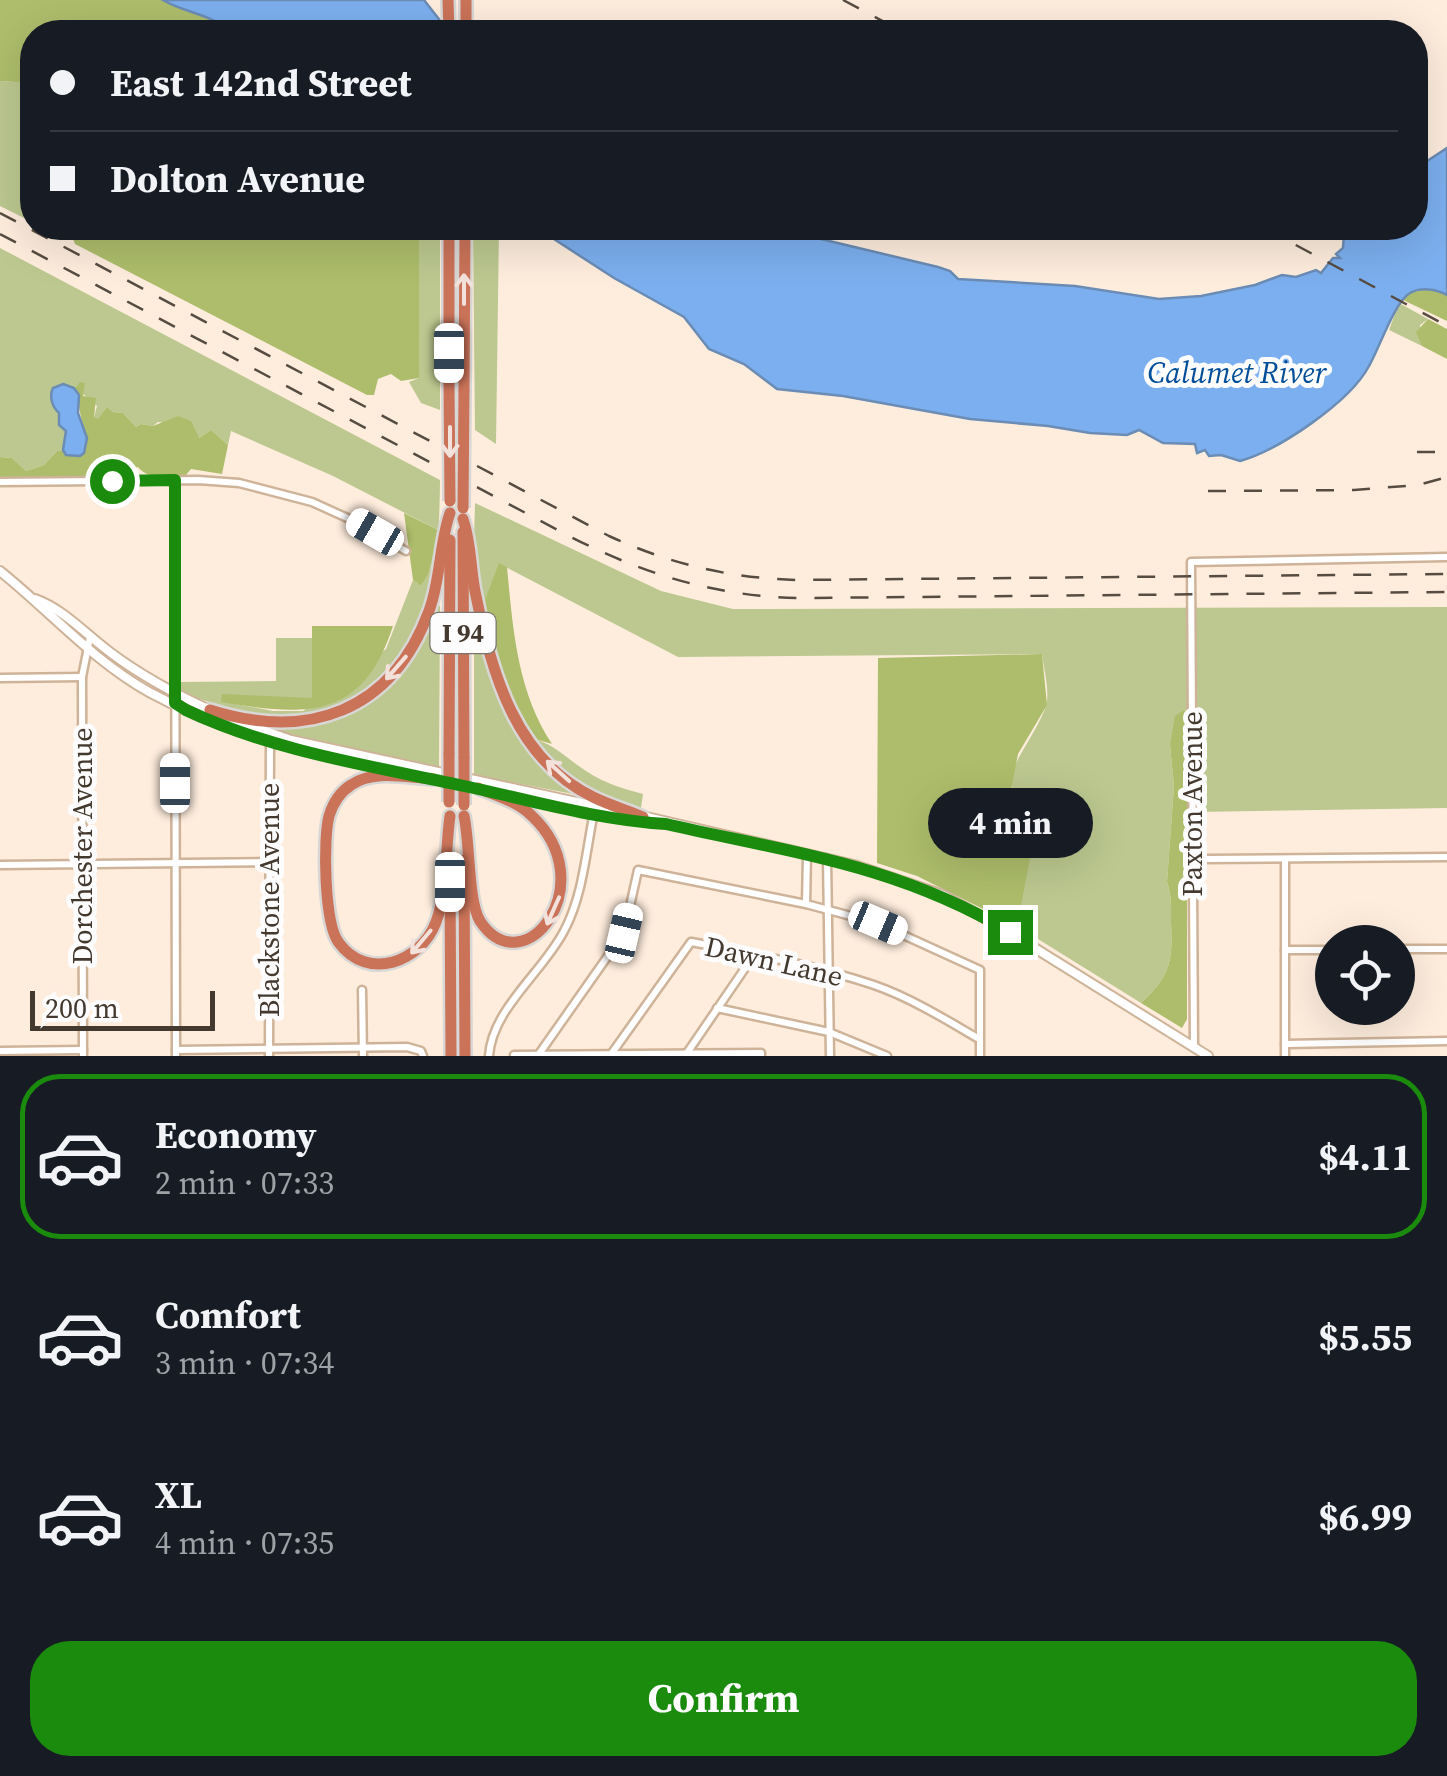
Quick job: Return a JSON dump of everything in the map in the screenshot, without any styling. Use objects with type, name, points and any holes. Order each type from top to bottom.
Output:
[{"type":"highway","name":"I 94","points":[[449,240],[451,1056]]},
{"type":"highway","name":"I 94","points":[[465,240],[465,1056]]},
{"type":"highway","points":[[210,710],[261,722],[298,723],[342,710],[380,687],[406,657],[429,612],[450,507]]},
{"type":"highway","points":[[463,513],[471,541],[474,590],[508,711],[526,738],[572,784],[644,817]]},
{"type":"highway","points":[[434,779],[371,777],[350,785],[334,804],[327,831],[329,924],[340,946],[354,958],[392,964],[417,950],[428,938],[441,904],[450,809]]},
{"type":"highway","points":[[464,810],[474,910],[481,923],[506,940],[536,935],[554,917],[560,895],[558,854],[547,832],[530,814],[478,788]]},
{"type":"street","points":[[175,480],[176,1053],[363,1052],[407,1047],[422,1054]]},
{"type":"street","points":[[0,482],[240,483],[289,494],[354,520],[406,551]]},
{"type":"street","name":"Paxton Avenue","points":[[1194,1046],[1191,562],[1446,557]]},
{"type":"street","points":[[0,571],[87,648],[150,692],[290,740],[639,822],[666,824]]},
{"type":"street","points":[[35,599],[56,607],[90,638],[175,699],[222,726],[270,744],[478,788],[644,817],[828,858],[903,880],[962,904],[1208,1056]]},
{"type":"street","name":"Dorchester Avenue","points":[[83,1053],[82,677],[90,638]]},
{"type":"street","points":[[0,678],[82,677]]},
{"type":"street","name":"Blackstone Avenue","points":[[269,1052],[270,744]]},
{"type":"street","points":[[490,1056],[491,1040],[562,936],[574,911],[594,809]]},
{"type":"street","points":[[806,904],[807,854]]},
{"type":"street","points":[[1207,859],[1447,857]]},
{"type":"street","points":[[828,858],[830,1056]]},
{"type":"street","points":[[1285,858],[1285,1056]]},
{"type":"street","points":[[0,865],[269,862]]},
{"type":"street","points":[[538,1054],[624,933],[638,870],[806,904],[878,923],[980,970],[980,1056]]},
{"type":"street","name":"Dawn Lane","points":[[612,1053],[690,942],[828,972],[894,994],[980,1040]]},
{"type":"street","points":[[1415,949],[1447,949]]},
{"type":"street","points":[[1285,950],[1315,950]]},
{"type":"street","points":[[686,1054],[754,955]]},
{"type":"street","points":[[362,990],[363,1052]]},
{"type":"street","points":[[718,1008],[829,1032],[887,1056]]},
{"type":"street","points":[[1285,1044],[1447,1041]]},
{"type":"street","points":[[0,1051],[83,1053]]},
{"type":"street","points":[[514,1055],[760,1056]]},
{"type":"green space","points":[[0,0],[163,0],[211,20],[20,20],[20,82],[0,81]]},
{"type":"green space","points":[[0,81],[20,82],[20,216],[0,206]]},
{"type":"green space","points":[[73,240],[419,240],[419,378],[401,381],[391,374],[378,379],[374,395],[367,395]]},
{"type":"green space","points":[[419,240],[440,240],[440,410],[421,403],[409,382],[419,378]]},
{"type":"green space","points":[[473,240],[499,240],[496,444],[475,430]]},
{"type":"green space","points":[[0,248],[440,480],[438,530],[333,476],[231,431],[228,445],[211,430],[199,438],[194,427],[158,422],[136,427],[123,413],[107,407],[98,420],[94,417],[97,406],[76,388],[50,394],[67,436],[63,450],[44,465],[26,471],[12,458],[0,457]]},
{"type":"green space","points":[[1428,289],[1447,295],[1447,321],[1403,300],[1409,293]]},
{"type":"green space","points":[[1399,303],[1428,319],[1420,325],[1422,346],[1389,330]]},
{"type":"green space","points":[[1428,319],[1447,329],[1447,359],[1422,346],[1416,332]]},
{"type":"green space","points":[[80,382],[85,383],[83,396],[96,398],[94,417],[98,419],[107,407],[123,413],[136,427],[153,426],[178,416],[191,421],[199,438],[211,430],[228,445],[222,474],[191,469],[186,475],[160,477],[138,467],[88,471],[86,477],[0,480],[0,457],[12,458],[26,471],[44,465],[57,451],[63,450],[66,455],[84,453],[85,431],[75,389]]},
{"type":"green space","points":[[475,503],[661,591],[733,609],[1447,607],[1447,808],[1195,812],[1193,651],[1187,651],[1187,712],[1184,710],[1170,745],[1174,786],[1167,882],[1171,902],[1170,958],[1164,976],[1141,1003],[1017,926],[1030,832],[1013,794],[1012,780],[1020,755],[1047,703],[1042,654],[678,657],[500,564],[482,608],[474,540]]},
{"type":"green space","points":[[404,513],[440,531],[428,575],[421,586],[413,580]]},
{"type":"green space","points":[[438,540],[426,606],[415,633],[399,659],[348,701],[316,714],[282,718],[185,696],[180,690],[180,682],[276,681],[276,638],[312,638],[313,699],[221,701],[273,711],[303,711],[386,649],[413,580],[421,586],[428,575]]},
{"type":"green space","points":[[499,563],[507,567],[524,681],[552,744],[532,738],[511,705],[494,657],[482,608]]},
{"type":"green space","points":[[436,604],[440,606],[439,768],[262,728],[302,726],[334,718],[373,696],[400,665]]},
{"type":"green space","points":[[474,623],[498,697],[511,723],[529,750],[578,795],[474,775]]},
{"type":"green space","points":[[312,626],[393,626],[365,680],[327,705],[279,709],[221,702],[222,694],[312,698]]},
{"type":"green space","points":[[1042,654],[1047,705],[1018,754],[1011,790],[1018,813],[1030,832],[1031,853],[1017,926],[917,876],[877,863],[878,658]]},
{"type":"green space","points":[[1184,710],[1187,1019],[1182,1028],[1141,1003],[1164,976],[1170,958],[1171,902],[1167,882],[1174,786],[1170,745],[1175,716]]},
{"type":"green space","points":[[532,738],[600,779],[643,794],[641,808],[623,804],[581,781]]},
{"type":"water","points":[[163,0],[424,0],[440,20],[212,20]]},
{"type":"water","name":"Calumet River","points":[[1447,148],[1447,295],[1428,290],[1410,293],[1393,315],[1369,366],[1346,394],[1293,436],[1240,461],[1209,456],[1205,450],[1197,453],[1195,444],[1163,443],[1139,430],[1127,435],[1090,433],[777,389],[744,364],[709,349],[684,317],[555,240],[825,240],[938,267],[958,279],[1075,286],[1159,299],[1201,296],[1282,275],[1296,277],[1316,270],[1321,273],[1333,258],[1340,258],[1336,254],[1343,248],[1344,240],[1428,240],[1428,160]]},
{"type":"water","points":[[63,384],[79,395],[78,413],[87,438],[80,456],[66,455],[63,450],[66,431],[59,425],[51,394],[53,388]]},
{"type":"railway","points":[[843,0],[880,20]]},
{"type":"railway","points":[[0,213],[20,224]]},
{"type":"railway","points":[[0,234],[567,535],[681,581],[740,593],[802,598],[1447,592]]},
{"type":"railway","points":[[51,240],[609,536],[700,568],[796,580],[1447,574]]},
{"type":"railway","points":[[1286,240],[1447,326]]},
{"type":"railway","points":[[1417,452],[1447,452]]},
{"type":"railway","points":[[1208,491],[1354,490],[1418,485],[1447,477]]},
{"type":"route","points":[[112,481],[175,480],[175,703],[186,710],[270,744],[854,864],[943,895],[1010,932]]}]
